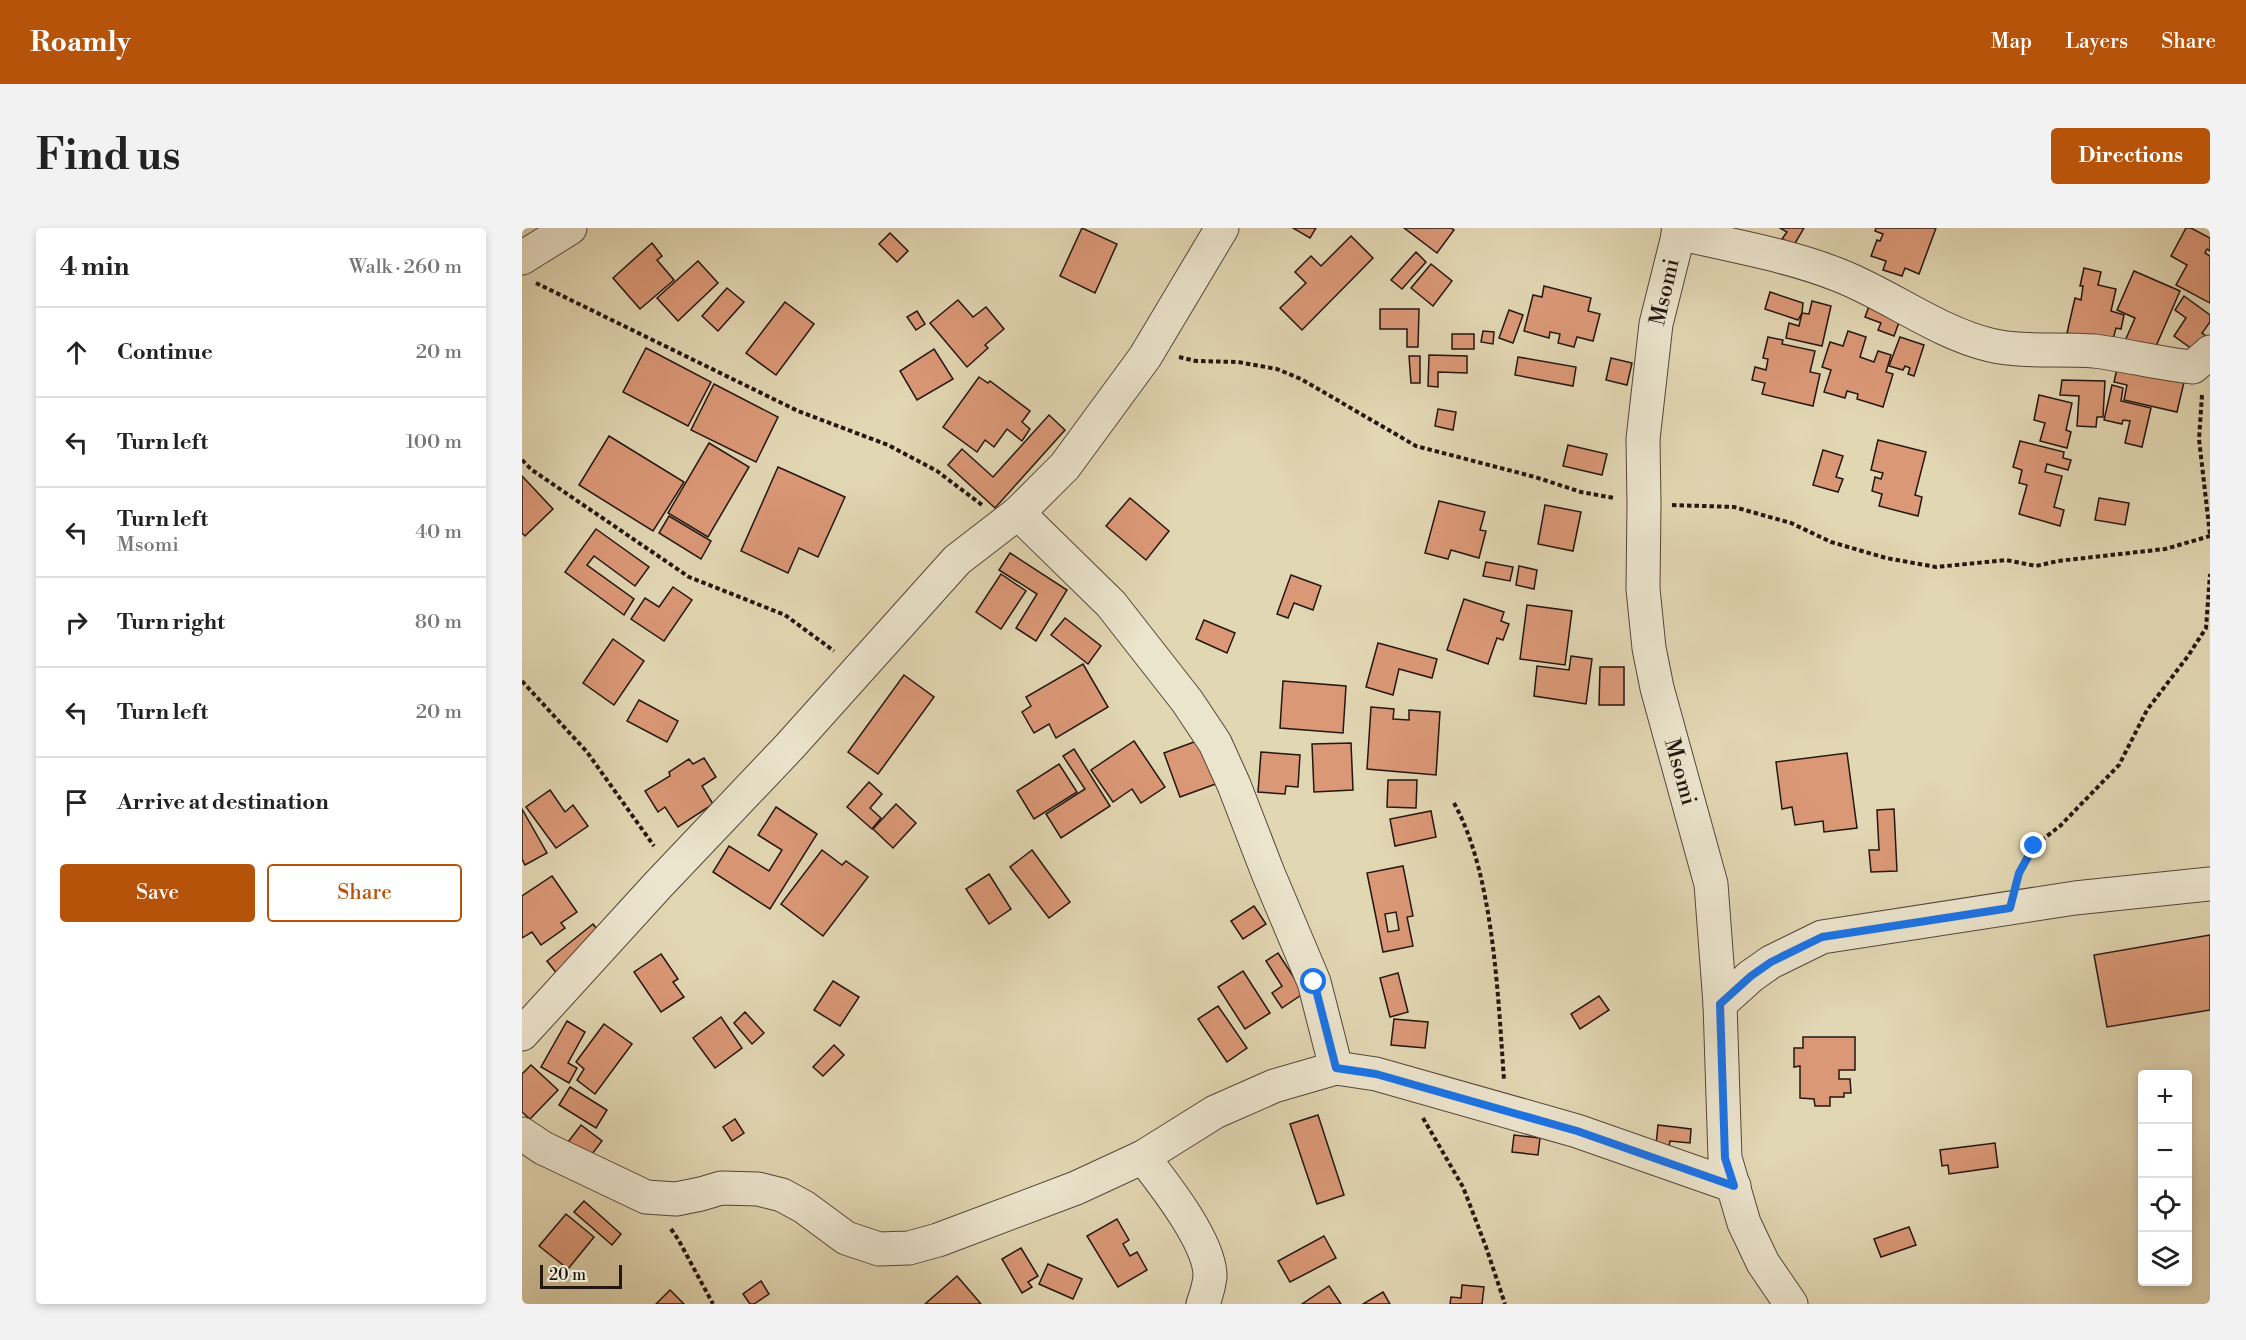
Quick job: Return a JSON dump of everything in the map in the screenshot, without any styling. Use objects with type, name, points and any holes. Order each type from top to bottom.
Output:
[{"type":"street","points":[[527,269],[570,228]]},
{"type":"street","points":[[522,1034],[790,746],[957,560],[1011,518],[1065,466],[1149,351],[1222,228]]},
{"type":"street","points":[[1679,231],[1791,259],[1841,276],[1886,296],[1935,324],[1988,344],[2020,350],[2075,350],[2119,354],[2168,365],[2193,367],[2206,357]]},
{"type":"street","name":"Msomi","points":[[1679,231],[1656,324],[1643,439],[1643,589],[1649,648],[1660,699],[1711,884],[1720,1004],[1725,1158],[1744,1223],[1763,1263],[1791,1304]]},
{"type":"street","points":[[1011,518],[1112,604],[1188,701],[1215,743],[1314,982],[1336,1068]]},
{"type":"street","points":[[1720,1004],[1751,976],[1771,962],[1822,937],[2075,898],[2210,884]]},
{"type":"street","points":[[522,1134],[543,1148],[646,1197],[676,1198],[721,1188],[758,1189],[790,1199],[846,1238],[879,1249],[909,1248],[938,1240],[1076,1188],[1143,1157],[1215,1112],[1274,1086],[1336,1068],[1376,1074],[1577,1131],[1734,1186]]},
{"type":"street","points":[[1143,1157],[1178,1202],[1204,1251],[1210,1275],[1203,1304]]},
{"type":"path","points":[[527,269],[798,411],[878,441],[938,471],[1011,518]]},
{"type":"path","points":[[1149,351],[1196,361],[1238,362],[1277,369],[1301,379],[1416,446],[1535,477],[1581,492],[1644,504],[1734,507],[1791,523],[1831,542],[1886,558],[1936,567],[2006,560],[2036,566],[2058,561],[2165,549],[2210,535],[2199,439],[2206,357]]},
{"type":"path","points":[[522,460],[532,470],[689,577],[785,615],[858,669]]},
{"type":"path","points":[[2010,908],[2019,873],[2034,846],[2060,826],[2119,765],[2147,710],[2206,628],[2210,574]]},
{"type":"path","points":[[522,681],[587,752],[672,871]]},
{"type":"path","points":[[1454,803],[1464,822],[1485,901],[1497,993],[1506,1111]]},
{"type":"path","points":[[1401,1081],[1463,1186],[1505,1304]]},
{"type":"path","points":[[646,1197],[678,1239],[712,1304]]},
{"type":"building","points":[[1082,228],[1117,244],[1095,293],[1060,276]]},
{"type":"building","points":[[1293,228],[1316,228],[1310,238]]},
{"type":"building","points":[[1404,228],[1451,228],[1454,230],[1437,253]]},
{"type":"building","points":[[1780,228],[1804,228],[1794,245],[1782,239],[1787,232]]},
{"type":"building","points":[[1876,228],[1936,228],[1919,274],[1905,268],[1902,276],[1883,270],[1886,261],[1871,256],[1877,240],[1880,241],[1883,234],[1875,231]]},
{"type":"building","points":[[2186,228],[2191,228],[2210,238],[2210,251],[2207,249],[2205,253],[2210,256],[2210,303],[2176,285],[2187,265],[2171,256]]},
{"type":"building","points":[[890,233],[908,251],[897,262],[879,244]]},
{"type":"building","points":[[1351,236],[1373,258],[1302,330],[1280,308],[1306,283],[1295,272],[1311,256],[1321,266]]},
{"type":"building","points":[[652,243],[662,256],[657,260],[674,280],[640,309],[613,278]]},
{"type":"building","points":[[1416,252],[1426,262],[1402,289],[1391,280]]},
{"type":"building","points":[[698,261],[718,283],[678,321],[657,298]]},
{"type":"building","points":[[1431,264],[1452,281],[1433,306],[1411,288]]},
{"type":"building","points":[[2084,268],[2101,272],[2098,285],[2116,289],[2111,311],[2124,315],[2121,329],[2116,328],[2112,343],[2067,333],[2075,298],[2081,300],[2083,286],[2080,286]]},
{"type":"building","points":[[2134,271],[2180,291],[2153,353],[2125,341],[2135,318],[2117,310]]},
{"type":"building","points":[[1544,286],[1591,298],[1588,311],[1600,314],[1593,341],[1577,337],[1574,347],[1558,343],[1560,334],[1550,332],[1549,338],[1524,331],[1533,295],[1542,297]]},
{"type":"building","points":[[727,288],[744,302],[718,331],[702,316]]},
{"type":"building","points":[[1770,292],[1803,303],[1802,313],[1798,320],[1765,309]]},
{"type":"building","points":[[2184,296],[2210,315],[2210,322],[2202,333],[2210,339],[2199,354],[2174,336],[2186,318],[2175,310]]},
{"type":"building","points":[[1872,298],[1904,309],[1894,336],[1878,330],[1881,323],[1865,317]]},
{"type":"building","points":[[958,300],[973,317],[986,307],[1004,329],[985,345],[988,348],[967,367],[930,323]]},
{"type":"building","points":[[1812,301],[1831,306],[1822,346],[1786,338],[1789,323],[1799,326],[1802,313],[1809,314]]},
{"type":"building","points":[[785,302],[814,324],[776,375],[746,353]]},
{"type":"building","points":[[1380,309],[1419,309],[1418,347],[1407,347],[1407,329],[1380,329]]},
{"type":"building","points":[[1509,310],[1523,315],[1513,343],[1499,338]]},
{"type":"building","points":[[917,311],[925,324],[916,330],[907,317]]},
{"type":"building","points":[[1483,331],[1494,332],[1493,344],[1481,342]]},
{"type":"building","points":[[1848,331],[1866,337],[1860,357],[1874,362],[1878,351],[1891,355],[1886,372],[1893,374],[1883,407],[1857,399],[1858,394],[1847,391],[1845,398],[1824,392],[1831,370],[1822,367],[1830,342],[1843,346]]},
{"type":"building","points":[[1452,334],[1474,334],[1474,349],[1452,349]]},
{"type":"building","points":[[1768,337],[1783,340],[1782,344],[1815,351],[1810,372],[1820,374],[1813,406],[1762,394],[1765,383],[1752,380],[1755,367],[1766,370],[1768,359],[1763,358]]},
{"type":"building","points":[[1900,337],[1924,345],[1914,376],[1908,374],[1910,368],[1905,366],[1903,370],[1889,366]]},
{"type":"building","points":[[646,348],[711,382],[688,426],[623,392]]},
{"type":"building","points":[[934,349],[953,379],[917,400],[900,371]]},
{"type":"building","points":[[1429,355],[1467,356],[1467,373],[1438,372],[1438,387],[1428,386]]},
{"type":"building","points":[[1409,356],[1420,356],[1420,383],[1411,383]]},
{"type":"building","points":[[1518,357],[1576,367],[1573,386],[1515,375]]},
{"type":"building","points":[[1611,358],[1632,363],[1627,385],[1606,380]]},
{"type":"building","points":[[2119,360],[2184,382],[2177,412],[2124,400],[2127,385],[2114,382]]},
{"type":"building","points":[[979,377],[988,383],[990,381],[1030,411],[1022,422],[1030,429],[1022,441],[1007,429],[994,447],[985,440],[977,452],[943,427]]},
{"type":"building","points":[[2062,380],[2105,381],[2103,417],[2097,417],[2096,427],[2077,426],[2079,396],[2060,395]]},
{"type":"building","points":[[714,384],[778,417],[756,462],[691,430]]},
{"type":"building","points":[[2112,385],[2123,388],[2121,401],[2151,408],[2142,447],[2125,443],[2130,421],[2123,420],[2122,424],[2104,420]]},
{"type":"building","points":[[2039,395],[2072,403],[2066,430],[2071,432],[2067,448],[2040,441],[2045,423],[2034,420]]},
{"type":"building","points":[[1438,409],[1456,412],[1453,430],[1435,426]]},
{"type":"building","points":[[1049,415],[1065,430],[995,508],[948,465],[962,449],[993,477]]},
{"type":"building","points":[[609,436],[684,482],[653,531],[579,485]]},
{"type":"building","points":[[1878,440],[1926,452],[1915,495],[1922,497],[1918,516],[1879,506],[1882,494],[1872,491],[1875,477],[1881,479],[1883,473],[1871,470]]},
{"type":"building","points":[[2020,441],[2064,452],[2063,458],[2071,460],[2068,470],[2047,464],[2045,472],[2062,476],[2054,507],[2064,510],[2060,526],[2019,514],[2027,485],[2019,483],[2022,470],[2013,467]]},
{"type":"building","points":[[709,443],[749,467],[708,537],[668,513]]},
{"type":"building","points":[[1568,445],[1607,454],[1602,475],[1563,466]]},
{"type":"building","points":[[1823,450],[1843,456],[1836,477],[1843,479],[1838,492],[1813,485]]},
{"type":"building","points":[[778,467],[845,497],[818,557],[799,548],[788,573],[741,551]]},
{"type":"building","points":[[522,476],[553,509],[525,536],[522,533]]},
{"type":"building","points":[[1130,498],[1169,531],[1146,560],[1106,526]]},
{"type":"building","points":[[2099,498],[2129,503],[2125,525],[2095,520]]},
{"type":"building","points":[[1439,501],[1485,512],[1480,530],[1486,531],[1479,558],[1451,550],[1448,559],[1425,553]]},
{"type":"building","points":[[1545,505],[1581,512],[1573,551],[1538,544]]},
{"type":"building","points":[[669,516],[711,541],[701,559],[659,533]]},
{"type":"building","points":[[596,529],[649,567],[635,586],[594,556],[587,565],[634,599],[624,615],[565,572]]},
{"type":"building","points":[[1010,553],[1067,590],[1036,641],[1016,628],[1037,594],[999,570]]},
{"type":"building","points":[[1486,562],[1513,567],[1510,581],[1483,576]]},
{"type":"building","points":[[1519,566],[1537,570],[1534,589],[1516,585]]},
{"type":"building","points":[[1001,574],[1026,591],[1001,629],[976,612]]},
{"type":"building","points":[[1291,575],[1321,586],[1313,610],[1294,603],[1288,618],[1277,614]]},
{"type":"building","points":[[673,587],[692,600],[664,641],[631,619],[645,598],[659,607]]},
{"type":"building","points":[[1464,599],[1504,612],[1501,621],[1509,624],[1503,640],[1497,638],[1488,664],[1447,650]]},
{"type":"building","points":[[1527,605],[1572,611],[1565,665],[1520,659]]},
{"type":"building","points":[[1065,618],[1101,646],[1088,664],[1051,635]]},
{"type":"building","points":[[1204,620],[1235,633],[1227,653],[1196,639]]},
{"type":"building","points":[[613,639],[644,661],[614,705],[583,683]]},
{"type":"building","points":[[1378,643],[1437,659],[1432,678],[1399,669],[1393,695],[1366,687]]},
{"type":"building","points":[[1571,656],[1592,659],[1586,704],[1534,696],[1537,666],[1569,670]]},
{"type":"building","points":[[1083,664],[1108,707],[1056,738],[1049,724],[1034,733],[1022,712],[1031,706],[1026,697]]},
{"type":"building","points":[[1600,667],[1624,667],[1624,705],[1599,705]]},
{"type":"building","points":[[904,675],[934,697],[878,774],[848,752]]},
{"type":"building","points":[[1283,681],[1346,686],[1343,733],[1280,728]]},
{"type":"building","points":[[639,700],[678,721],[667,742],[627,721]]},
{"type":"building","points":[[1371,707],[1394,709],[1393,719],[1409,720],[1409,710],[1440,712],[1436,775],[1367,769]]},
{"type":"building","points":[[1205,738],[1221,782],[1180,797],[1164,753]]},
{"type":"building","points":[[1134,741],[1165,787],[1141,803],[1132,789],[1113,802],[1091,770]]},
{"type":"building","points":[[1351,743],[1353,790],[1314,792],[1312,744]]},
{"type":"building","points":[[1074,749],[1110,806],[1061,838],[1046,814],[1085,789],[1063,756]]},
{"type":"building","points":[[1261,752],[1300,755],[1298,787],[1286,786],[1285,794],[1258,792]]},
{"type":"building","points":[[1847,753],[1857,828],[1824,832],[1823,821],[1795,825],[1792,807],[1782,809],[1776,762]]},
{"type":"building","points":[[704,758],[716,777],[702,786],[713,804],[678,827],[665,807],[658,812],[645,791],[670,776],[669,772],[689,759],[693,764]]},
{"type":"building","points":[[1059,764],[1077,792],[1034,819],[1017,791]]},
{"type":"building","points":[[1388,780],[1417,780],[1416,808],[1387,807]]},
{"type":"building","points":[[869,782],[882,794],[870,808],[881,818],[872,829],[847,807]]},
{"type":"building","points":[[550,790],[565,812],[573,805],[588,826],[556,848],[526,807]]},
{"type":"building","points":[[896,804],[916,823],[893,848],[873,829]]},
{"type":"building","points":[[776,807],[817,834],[770,909],[713,872],[729,846],[769,871],[782,850],[758,835]]},
{"type":"building","points":[[522,809],[547,853],[525,865],[522,859]]},
{"type":"building","points":[[1894,809],[1897,871],[1871,872],[1869,850],[1879,850],[1877,810]]},
{"type":"building","points":[[1431,811],[1436,837],[1395,846],[1390,819]]},
{"type":"building","points":[[822,850],[842,865],[846,861],[868,877],[823,936],[781,904]]},
{"type":"building","points":[[1032,850],[1070,902],[1049,918],[1010,867]]},
{"type":"building","points":[[1403,866],[1413,916],[1407,917],[1413,946],[1383,952],[1367,873]],"holes":[[[1396,912],[1399,930],[1388,932],[1385,914]]]},
{"type":"building","points":[[989,874],[1011,909],[989,924],[966,889]]},
{"type":"building","points":[[552,876],[577,912],[561,923],[565,928],[541,945],[532,932],[522,938],[522,896]]},
{"type":"building","points":[[1254,906],[1266,924],[1243,939],[1231,921]]},
{"type":"building","points":[[593,924],[604,938],[558,975],[547,961]]},
{"type":"building","points":[[2210,935],[2210,1010],[2107,1027],[2094,955]]},
{"type":"building","points":[[1278,953],[1304,993],[1282,1008],[1272,993],[1282,986],[1266,961]]},
{"type":"building","points":[[661,954],[678,979],[673,982],[684,997],[661,1012],[634,972]]},
{"type":"building","points":[[1243,971],[1270,1013],[1245,1029],[1218,987]]},
{"type":"building","points":[[1398,973],[1408,1012],[1390,1017],[1380,978]]},
{"type":"building","points":[[833,981],[859,997],[840,1026],[814,1010]]},
{"type":"building","points":[[1599,996],[1609,1010],[1580,1029],[1571,1014]]},
{"type":"building","points":[[1218,1006],[1247,1048],[1227,1062],[1198,1019]]},
{"type":"building","points":[[745,1012],[764,1033],[752,1044],[734,1023]]},
{"type":"building","points":[[721,1017],[742,1048],[715,1068],[693,1038]]},
{"type":"building","points":[[1394,1019],[1428,1022],[1425,1048],[1391,1045]]},
{"type":"building","points":[[567,1021],[585,1032],[568,1063],[577,1068],[569,1083],[541,1067]]},
{"type":"building","points":[[604,1024],[632,1044],[595,1094],[577,1080],[584,1069],[576,1062]]},
{"type":"building","points":[[1803,1037],[1855,1037],[1855,1070],[1839,1070],[1839,1079],[1850,1079],[1851,1093],[1844,1093],[1844,1097],[1830,1097],[1830,1106],[1815,1106],[1814,1099],[1800,1098],[1800,1066],[1794,1067],[1794,1048],[1803,1048]]},
{"type":"building","points":[[834,1045],[844,1055],[823,1076],[813,1067]]},
{"type":"building","points":[[531,1065],[558,1090],[530,1119],[522,1112],[522,1074]]},
{"type":"building","points":[[570,1087],[607,1110],[596,1128],[559,1105]]},
{"type":"building","points":[[1318,1115],[1344,1195],[1317,1204],[1290,1124]]},
{"type":"building","points":[[735,1119],[744,1133],[732,1141],[723,1127]]},
{"type":"building","points":[[581,1125],[602,1141],[589,1158],[568,1142]]},
{"type":"building","points":[[1658,1125],[1691,1129],[1690,1143],[1670,1141],[1669,1147],[1656,1145]]},
{"type":"building","points":[[1514,1135],[1540,1138],[1538,1155],[1512,1152]]},
{"type":"building","points":[[1995,1143],[1998,1167],[1949,1174],[1948,1165],[1942,1166],[1940,1150]]},
{"type":"building","points":[[584,1201],[621,1234],[612,1245],[574,1212]]},
{"type":"building","points":[[566,1214],[594,1237],[568,1269],[539,1246]]},
{"type":"building","points":[[1117,1219],[1129,1240],[1123,1244],[1130,1256],[1137,1252],[1147,1270],[1118,1287],[1087,1236]]},
{"type":"building","points":[[1909,1227],[1916,1245],[1881,1257],[1874,1239]]},
{"type":"building","points":[[1324,1236],[1336,1258],[1290,1282],[1278,1261]]},
{"type":"building","points":[[1021,1248],[1038,1276],[1028,1282],[1032,1287],[1022,1293],[1002,1259]]},
{"type":"building","points":[[1048,1264],[1082,1279],[1073,1299],[1039,1284]]},
{"type":"building","points":[[957,1276],[981,1304],[925,1304]]},
{"type":"building","points":[[761,1281],[769,1294],[754,1304],[750,1304],[743,1294]]},
{"type":"building","points":[[1462,1285],[1484,1287],[1482,1304],[1450,1304],[1451,1297],[1461,1298]]},
{"type":"building","points":[[1329,1286],[1341,1304],[1302,1304]]},
{"type":"building","points":[[670,1290],[684,1304],[656,1304]]},
{"type":"building","points":[[1383,1292],[1390,1304],[1363,1304]]},
{"type":"route","points":[[1314,982],[1336,1068],[1376,1074],[1577,1131],[1734,1186],[1725,1158],[1720,1004],[1751,976],[1771,962],[1822,937],[2010,908],[2019,873],[2034,846]]}]
